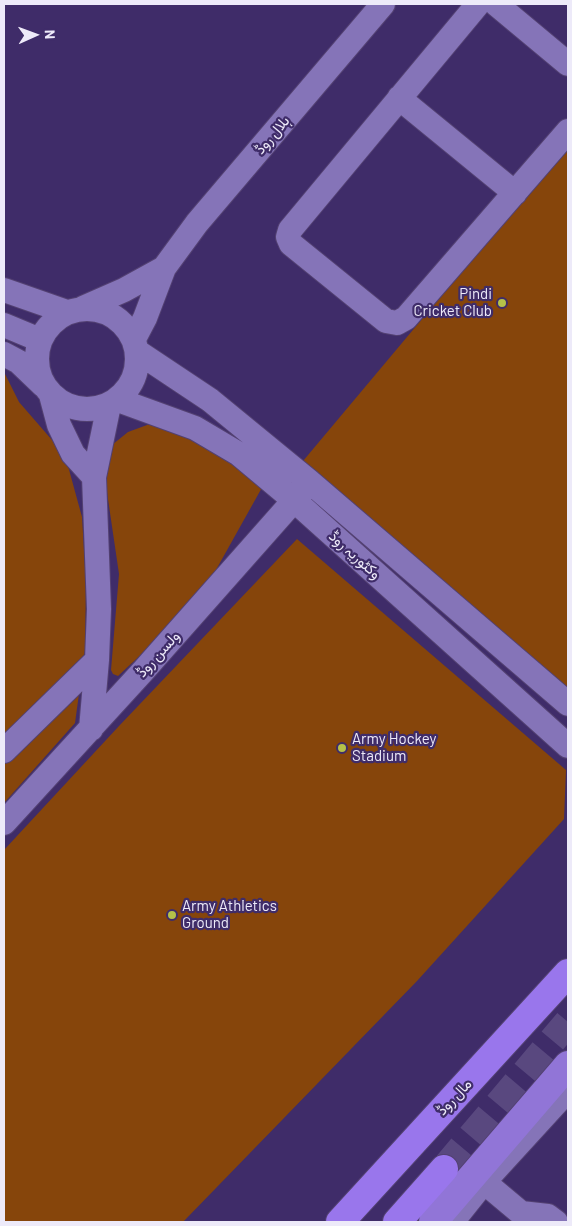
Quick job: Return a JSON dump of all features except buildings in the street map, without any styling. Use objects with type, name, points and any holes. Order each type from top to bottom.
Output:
[{"type":"highway","name":"مال روڈ","points":[[340,1222],[568,973]]},
{"type":"highway","points":[[397,1222],[444,1169]]},
{"type":"main road","points":[[433,1222],[568,1065]]},
{"type":"street","name":"ہلال روڈ","points":[[136,345],[164,268],[197,223],[382,4]]},
{"type":"street","points":[[478,4],[290,230],[288,237],[291,244],[386,321],[397,323],[406,318],[515,193],[558,155],[568,131]]},
{"type":"street","points":[[496,4],[568,64]]},
{"type":"street","points":[[399,98],[515,193]]},
{"type":"street","name":"ہلال روڈ","points":[[75,310],[124,290],[164,268]]},
{"type":"street","points":[[4,290],[75,310],[113,315],[136,345],[137,370],[130,386],[114,402],[89,410],[69,407],[19,362],[4,354]]},
{"type":"street","points":[[75,310],[51,323],[40,340],[37,363],[59,425],[73,454],[94,478]]},
{"type":"street","points":[[4,325],[40,340]]},
{"type":"street","name":"وکٹوریہ روڈ","points":[[136,345],[210,400],[310,482],[568,704]]},
{"type":"street","points":[[90,729],[97,660],[99,609],[94,478],[114,402]]},
{"type":"street","name":"وکٹوریہ روڈ","points":[[114,402],[195,428],[239,454],[568,746]]},
{"type":"street","name":"ولسن روڈ","points":[[4,823],[310,482]]},
{"type":"street","points":[[4,751],[97,660]]},
{"type":"street","points":[[452,1222],[484,1182],[568,1090]]},
{"type":"street","points":[[484,1182],[521,1213],[548,1216],[556,1222]]},
{"type":"shaded area","name":"Pindi Cricket Club","points":[[568,145],[568,691],[303,461]]},
{"type":"shaded area","points":[[4,372],[19,402],[65,455],[82,517],[86,583],[85,650],[75,723],[4,803]]},
{"type":"shaded area","points":[[158,421],[191,430],[264,484],[212,577],[176,622],[118,676],[113,674],[111,670],[119,574],[104,472],[107,449],[128,432]]},
{"type":"shaded area","points":[[297,539],[566,770],[564,819],[417,981],[183,1222],[4,1222],[4,850]]},
{"type":"tunnel","points":[[444,1169],[568,1022]]},
{"type":"place","name":"Pindi Cricket Club","points":[[502,303]]},
{"type":"place","name":"Army Hockey Stadium","points":[[342,748]]},
{"type":"place","name":"Army Athletics Ground","points":[[172,915]]}]
